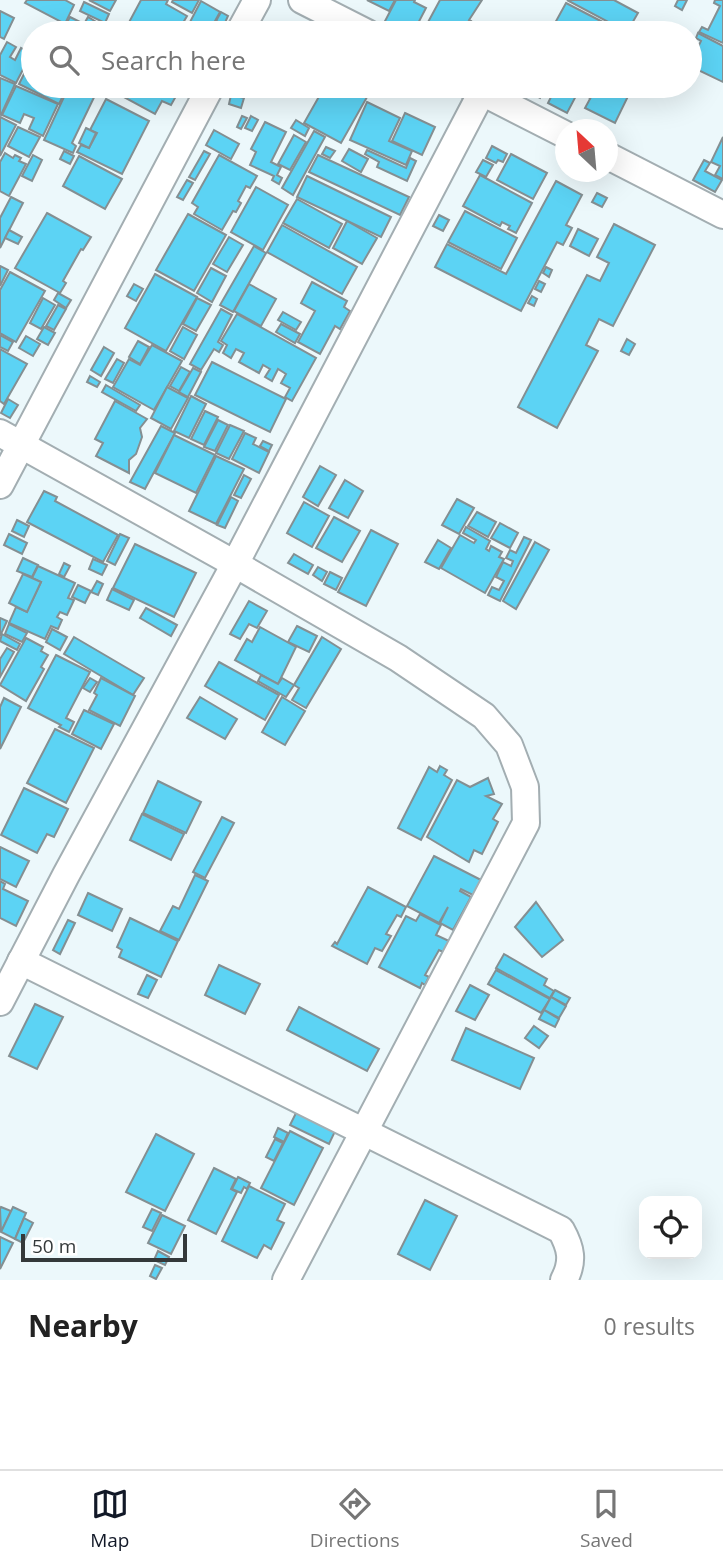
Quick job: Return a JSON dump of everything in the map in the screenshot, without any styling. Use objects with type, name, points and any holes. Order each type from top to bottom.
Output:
[{"type":"street","points":[[246,21],[257,0]]},
{"type":"street","points":[[302,0],[343,21]]},
{"type":"street","points":[[0,485],[11,439],[204,98]]},
{"type":"street","points":[[0,1002],[235,564],[471,98]]},
{"type":"street","points":[[493,98],[555,130]]},
{"type":"street","points":[[618,162],[723,215]]},
{"type":"street","points":[[11,439],[398,657],[484,716],[509,745],[525,787],[526,824],[286,1280]]},
{"type":"street","points":[[21,961],[365,1130],[561,1230],[571,1247],[569,1270],[564,1280]]},
{"type":"building","points":[[27,0],[65,0],[74,5],[66,21],[59,21],[25,3]]},
{"type":"building","points":[[89,0],[116,0],[110,11]]},
{"type":"building","points":[[141,0],[168,0],[166,4],[187,16],[184,21],[130,21]]},
{"type":"building","points":[[199,0],[192,13],[172,2]]},
{"type":"building","points":[[367,0],[395,0],[389,11]]},
{"type":"building","points":[[396,0],[415,0],[414,2],[426,8],[419,21],[385,21]]},
{"type":"building","points":[[440,0],[482,0],[469,20],[471,21],[429,21]]},
{"type":"building","points":[[567,0],[614,0],[638,13],[633,21],[606,21]]},
{"type":"building","points":[[678,0],[687,0],[682,10],[675,6]]},
{"type":"building","points":[[715,0],[723,0],[723,43],[702,33],[702,27],[708,30],[720,6],[714,3]]},
{"type":"building","points":[[201,1],[220,12],[215,21],[191,21]]},
{"type":"building","points":[[84,2],[109,14],[106,21],[101,21],[80,11]]},
{"type":"building","points":[[566,3],[601,21],[556,21]]},
{"type":"building","points":[[0,11],[14,18],[4,39],[0,37]]},
{"type":"building","points":[[221,12],[228,16],[226,21],[216,21]]},
{"type":"building","points":[[702,35],[723,46],[723,82],[702,72]]},
{"type":"building","points":[[7,42],[16,47],[10,57],[15,60],[21,48],[21,73],[16,83],[0,75],[0,55]]},
{"type":"building","points":[[0,78],[15,84],[1,115],[0,114]]},
{"type":"building","points":[[16,86],[21,88],[21,98],[44,98],[58,104],[43,136],[29,129],[34,118],[24,114],[20,123],[2,115]]},
{"type":"building","points":[[47,98],[62,98],[59,104]]},
{"type":"building","points":[[63,98],[94,98],[72,143],[76,146],[73,153],[44,140]]},
{"type":"building","points":[[126,98],[175,98],[171,105],[162,101],[155,114]]},
{"type":"building","points":[[230,98],[244,98],[241,108],[229,104]]},
{"type":"building","points":[[318,98],[366,98],[341,143],[304,123]]},
{"type":"building","points":[[550,98],[575,98],[567,113],[548,103]]},
{"type":"building","points":[[590,98],[627,98],[617,119],[607,119],[585,108]]},
{"type":"building","points":[[106,99],[149,121],[122,174],[77,152],[81,145],[89,148],[97,133],[90,130]]},
{"type":"building","points":[[367,102],[400,118],[389,141],[412,151],[406,165],[350,140]]},
{"type":"building","points":[[405,113],[435,127],[422,155],[392,141]]},
{"type":"building","points":[[242,116],[247,118],[241,129],[237,127]]},
{"type":"building","points":[[251,116],[258,120],[252,131],[245,128]]},
{"type":"building","points":[[0,117],[16,125],[0,156]]},
{"type":"building","points":[[296,120],[309,128],[305,136],[291,128]]},
{"type":"building","points":[[265,122],[286,132],[271,162],[281,167],[277,175],[282,178],[279,184],[272,180],[274,176],[250,165],[256,152],[251,149]]},
{"type":"building","points":[[18,127],[40,137],[29,157],[8,146]]},
{"type":"building","points":[[86,128],[96,133],[89,148],[79,143]]},
{"type":"building","points":[[214,130],[239,144],[231,159],[206,145]]},
{"type":"building","points":[[314,131],[325,137],[293,195],[282,188]]},
{"type":"building","points":[[294,135],[306,142],[290,170],[278,164]]},
{"type":"building","points":[[723,137],[723,179],[715,175],[720,166],[711,162]]},
{"type":"building","points":[[492,146],[507,154],[503,162],[498,160],[496,163],[486,158]]},
{"type":"building","points":[[326,147],[335,151],[330,158],[322,154]]},
{"type":"building","points":[[349,149],[368,159],[361,172],[342,161]]},
{"type":"building","points":[[367,150],[406,168],[410,158],[416,161],[407,181],[377,167],[379,162],[365,154]]},
{"type":"building","points":[[64,151],[74,156],[70,164],[60,159]]},
{"type":"building","points":[[204,151],[210,154],[195,180],[189,177]]},
{"type":"building","points":[[5,153],[13,158],[15,155],[21,158],[19,161],[26,164],[9,196],[0,191],[0,162]]},
{"type":"building","points":[[511,154],[547,173],[533,199],[497,180]]},
{"type":"building","points":[[33,155],[42,160],[32,181],[22,176]]},
{"type":"building","points":[[219,155],[257,176],[250,188],[246,186],[238,201],[241,203],[222,230],[194,214],[198,207],[192,203]]},
{"type":"building","points":[[318,155],[409,197],[400,215],[309,172]]},
{"type":"building","points":[[79,156],[122,179],[105,209],[63,186]]},
{"type":"building","points":[[483,160],[493,165],[486,177],[476,172]]},
{"type":"building","points":[[704,160],[710,163],[705,171],[722,180],[715,192],[693,180]]},
{"type":"building","points":[[480,175],[532,203],[516,233],[508,229],[510,226],[502,222],[500,226],[463,206]]},
{"type":"building","points":[[307,176],[391,217],[381,237],[297,197]]},
{"type":"building","points":[[187,180],[193,183],[183,200],[177,197]]},
{"type":"building","points":[[555,182],[582,195],[566,225],[572,228],[563,245],[557,242],[521,311],[435,267],[447,244],[506,274]]},
{"type":"building","points":[[256,187],[288,205],[263,250],[231,232]]},
{"type":"building","points":[[597,193],[607,198],[602,207],[592,202]]},
{"type":"building","points":[[11,197],[23,203],[0,248],[0,218]]},
{"type":"building","points":[[297,199],[342,224],[329,248],[283,223]]},
{"type":"building","points":[[465,211],[517,238],[501,269],[448,242]]},
{"type":"building","points":[[47,213],[91,237],[63,281],[66,283],[60,293],[15,268]]},
{"type":"building","points":[[188,214],[226,235],[194,291],[156,270]]},
{"type":"building","points":[[439,215],[449,220],[443,231],[433,226]]},
{"type":"building","points":[[347,221],[377,238],[362,264],[333,248]]},
{"type":"building","points":[[614,224],[655,245],[613,326],[599,319],[586,345],[598,351],[557,428],[518,407],[587,275],[600,281],[609,263],[597,257]]},
{"type":"building","points":[[282,225],[357,267],[342,294],[267,252]]},
{"type":"building","points":[[578,229],[598,239],[589,256],[570,246]]},
{"type":"building","points":[[9,230],[22,237],[18,244],[5,238]]},
{"type":"building","points":[[229,237],[243,245],[227,272],[213,264]]},
{"type":"building","points":[[254,246],[266,253],[233,312],[220,305]]},
{"type":"building","points":[[0,266],[8,270],[0,286]]},
{"type":"building","points":[[546,267],[552,270],[549,277],[543,273]]},
{"type":"building","points":[[211,268],[226,276],[212,302],[197,293]]},
{"type":"building","points":[[10,272],[45,291],[16,342],[0,333],[0,290]]},
{"type":"building","points":[[155,274],[197,297],[166,351],[125,328]]},
{"type":"building","points":[[539,281],[545,284],[541,292],[535,289]]},
{"type":"building","points":[[312,282],[347,301],[344,307],[350,311],[340,329],[335,326],[320,354],[298,342],[315,311],[301,303]]},
{"type":"building","points":[[134,284],[143,289],[136,301],[127,296]]},
{"type":"building","points":[[249,284],[276,299],[261,326],[234,311]]},
{"type":"building","points":[[58,293],[71,300],[66,308],[54,300]]},
{"type":"building","points":[[532,296],[537,299],[534,306],[528,303]]},
{"type":"building","points":[[43,298],[55,305],[41,329],[30,323]]},
{"type":"building","points":[[197,298],[211,305],[196,331],[183,324]]},
{"type":"building","points":[[58,305],[66,309],[54,330],[46,326]]},
{"type":"building","points":[[221,309],[232,315],[218,342],[223,345],[219,352],[214,349],[201,370],[190,364]]},
{"type":"building","points":[[283,312],[301,322],[296,330],[278,320]]},
{"type":"building","points":[[237,314],[316,358],[292,401],[285,397],[290,388],[281,383],[286,374],[278,369],[272,381],[265,377],[270,369],[263,365],[259,373],[239,362],[244,353],[236,349],[231,358],[223,353],[227,345],[221,341]]},
{"type":"building","points":[[281,324],[300,334],[295,343],[276,332]]},
{"type":"building","points":[[44,327],[55,333],[48,345],[37,339]]},
{"type":"building","points":[[183,327],[197,335],[184,359],[170,351]]},
{"type":"building","points":[[0,335],[13,342],[8,351],[0,347]]},
{"type":"building","points":[[26,336],[40,344],[33,356],[19,348]]},
{"type":"building","points":[[627,339],[635,344],[629,355],[621,351]]},
{"type":"building","points":[[138,341],[149,347],[140,364],[129,357]]},
{"type":"building","points":[[152,345],[182,361],[154,410],[113,387],[129,359],[140,365]]},
{"type":"building","points":[[104,347],[114,353],[101,376],[91,370]]},
{"type":"building","points":[[0,349],[27,364],[4,404],[0,401]]},
{"type":"building","points":[[117,359],[124,363],[113,383],[105,379]]},
{"type":"building","points":[[212,362],[286,399],[270,432],[195,395]]},
{"type":"building","points":[[181,367],[190,372],[179,391],[170,386]]},
{"type":"building","points":[[193,368],[201,372],[188,397],[179,392]]},
{"type":"building","points":[[90,376],[100,382],[97,387],[87,382]]},
{"type":"building","points":[[106,385],[140,405],[136,411],[102,392]]},
{"type":"building","points":[[167,387],[188,398],[171,429],[151,418]]},
{"type":"building","points":[[191,396],[206,404],[189,438],[174,431]]},
{"type":"building","points":[[8,399],[18,405],[10,418],[1,413]]},
{"type":"building","points":[[115,401],[147,419],[140,428],[142,437],[136,454],[129,460],[129,473],[96,456],[103,443],[95,439]]},
{"type":"building","points":[[205,411],[218,417],[204,445],[191,439]]},
{"type":"building","points":[[218,420],[228,425],[215,451],[204,447]]},
{"type":"building","points":[[230,425],[244,431],[229,459],[216,453]]},
{"type":"building","points":[[161,426],[175,433],[145,489],[130,482]]},
{"type":"building","points":[[245,433],[256,438],[253,444],[269,452],[259,473],[232,459]]},
{"type":"building","points":[[174,435],[215,455],[196,493],[155,473]]},
{"type":"building","points":[[263,441],[272,445],[269,451],[260,446]]},
{"type":"building","points":[[216,456],[244,469],[216,524],[189,511]]},
{"type":"building","points":[[320,466],[336,475],[318,506],[303,497]]},
{"type":"building","points":[[244,475],[251,479],[241,498],[234,495]]},
{"type":"building","points":[[345,480],[363,491],[348,518],[329,508]]},
{"type":"building","points":[[44,491],[57,497],[55,501],[118,535],[103,562],[27,522]]},
{"type":"building","points":[[231,497],[238,501],[225,528],[217,525]]},
{"type":"building","points":[[457,499],[474,508],[459,534],[442,525]]},
{"type":"building","points":[[304,502],[329,516],[312,547],[287,533]]},
{"type":"building","points":[[477,512],[496,522],[488,537],[468,526]]},
{"type":"building","points":[[334,517],[360,531],[342,562],[316,548]]},
{"type":"building","points":[[17,520],[29,526],[24,537],[12,531]]},
{"type":"building","points":[[500,523],[518,533],[510,548],[491,538]]},
{"type":"building","points":[[466,527],[490,541],[486,549],[489,551],[491,546],[502,552],[499,557],[504,559],[485,593],[441,568],[460,535],[474,543],[476,540],[463,533]]},
{"type":"building","points":[[371,530],[398,544],[366,606],[338,592]]},
{"type":"building","points":[[9,534],[27,543],[22,554],[4,545]]},
{"type":"building","points":[[120,534],[129,538],[115,565],[107,561]]},
{"type":"building","points":[[524,537],[531,540],[500,601],[488,595],[492,587],[499,590],[504,581],[496,577],[503,562],[511,566],[513,561],[506,558],[510,550],[516,553]]},
{"type":"building","points":[[438,540],[451,548],[439,569],[425,562]]},
{"type":"building","points":[[535,542],[549,550],[516,609],[503,601]]},
{"type":"building","points":[[135,544],[196,573],[174,617],[113,588]]},
{"type":"building","points":[[294,554],[313,565],[308,574],[288,563]]},
{"type":"building","points":[[23,558],[38,565],[32,577],[17,571]]},
{"type":"building","points":[[93,559],[107,565],[102,575],[89,569]]},
{"type":"building","points":[[64,563],[70,566],[64,577],[59,574]]},
{"type":"building","points":[[38,566],[75,583],[68,598],[74,600],[67,615],[60,612],[57,617],[62,620],[58,629],[51,626],[45,639],[9,623],[16,607],[27,612],[41,582],[32,578]]},
{"type":"building","points":[[318,567],[327,572],[322,581],[313,575]]},
{"type":"building","points":[[330,572],[342,578],[336,590],[324,584]]},
{"type":"building","points":[[23,574],[41,582],[27,612],[9,603]]},
{"type":"building","points":[[97,581],[103,584],[98,595],[91,592]]},
{"type":"building","points":[[78,585],[91,591],[85,603],[72,597]]},
{"type":"building","points":[[112,589],[134,600],[129,610],[107,600]]},
{"type":"building","points":[[249,601],[267,611],[257,628],[249,624],[240,639],[230,634]]},
{"type":"building","points":[[146,608],[177,625],[171,636],[140,618]]},
{"type":"building","points":[[0,618],[7,621],[0,636]]},
{"type":"building","points":[[9,624],[27,633],[22,642],[5,634]]},
{"type":"building","points":[[297,626],[317,636],[309,652],[288,642]]},
{"type":"building","points":[[260,627],[296,647],[278,684],[235,660],[247,639],[252,642]]},
{"type":"building","points":[[52,629],[67,637],[60,650],[46,642]]},
{"type":"building","points":[[2,634],[20,644],[17,650],[0,641]]},
{"type":"building","points":[[74,637],[144,678],[133,695],[64,654]]},
{"type":"building","points":[[322,637],[341,649],[306,708],[292,700],[299,688],[294,685]]},
{"type":"building","points":[[26,638],[43,647],[41,651],[48,655],[41,667],[44,669],[26,701],[0,685]]},
{"type":"building","points":[[7,648],[14,652],[0,677],[0,659]]},
{"type":"building","points":[[56,655],[90,672],[66,718],[74,722],[69,732],[28,708]]},
{"type":"building","points":[[219,662],[279,695],[265,720],[205,686]]},
{"type":"building","points":[[261,675],[278,684],[282,678],[294,685],[286,697],[258,681]]},
{"type":"building","points":[[90,678],[97,682],[90,692],[83,688]]},
{"type":"building","points":[[101,678],[135,696],[120,726],[89,710],[97,695],[94,693]]},
{"type":"building","points":[[200,697],[237,719],[225,739],[187,718]]},
{"type":"building","points":[[282,697],[305,711],[285,745],[262,732]]},
{"type":"building","points":[[4,698],[21,707],[0,749],[0,707]]},
{"type":"building","points":[[84,710],[114,724],[101,749],[72,734]]},
{"type":"building","points":[[55,729],[94,748],[66,803],[27,783]]},
{"type":"building","points":[[440,766],[447,770],[444,775],[452,780],[421,840],[398,828],[429,767],[437,772]]},
{"type":"building","points":[[488,778],[494,794],[486,796],[502,804],[493,819],[498,822],[482,854],[474,850],[469,862],[427,837],[457,780],[470,787]]},
{"type":"building","points":[[158,781],[201,802],[186,833],[143,813]]},
{"type":"building","points":[[24,788],[68,809],[54,837],[47,834],[37,853],[1,835]]},
{"type":"building","points":[[142,814],[184,834],[171,860],[130,840]]},
{"type":"building","points":[[222,817],[234,823],[205,878],[193,872]]},
{"type":"building","points":[[0,847],[29,861],[16,887],[0,879]]},
{"type":"building","points":[[434,856],[485,882],[477,897],[461,889],[460,891],[471,897],[453,930],[440,923],[448,907],[439,923],[407,906]]},
{"type":"building","points":[[195,875],[208,881],[179,940],[160,931],[173,906],[179,909]]},
{"type":"building","points":[[0,881],[5,884],[3,889],[28,901],[16,926],[0,918]]},
{"type":"building","points":[[368,887],[406,907],[401,917],[397,915],[386,934],[391,936],[382,951],[375,948],[367,964],[332,946],[335,942],[337,944]]},
{"type":"building","points":[[88,893],[122,909],[112,931],[78,915]]},
{"type":"building","points":[[536,902],[563,940],[542,957],[515,927]]},
{"type":"building","points":[[420,914],[441,925],[436,935],[449,941],[443,952],[439,950],[425,975],[429,977],[425,985],[422,983],[420,988],[379,967],[406,916],[416,921]]},
{"type":"building","points":[[130,918],[178,941],[161,977],[119,957],[122,950],[117,947]]},
{"type":"building","points":[[68,920],[75,923],[60,954],[53,950]]},
{"type":"building","points":[[504,954],[547,979],[544,985],[554,991],[550,998],[496,968]]},
{"type":"building","points":[[219,965],[260,984],[245,1014],[205,995]]},
{"type":"building","points":[[496,970],[550,999],[541,1013],[488,984]]},
{"type":"building","points":[[147,975],[157,980],[148,998],[138,994]]},
{"type":"building","points":[[470,985],[489,995],[475,1020],[456,1011]]},
{"type":"building","points":[[555,990],[570,998],[566,1005],[551,997]]},
{"type":"building","points":[[551,997],[566,1006],[559,1018],[544,1010]]},
{"type":"building","points":[[35,1004],[63,1017],[37,1069],[9,1056]]},
{"type":"building","points":[[299,1007],[379,1049],[367,1071],[287,1030]]},
{"type":"building","points":[[544,1010],[559,1019],[555,1027],[539,1019]]},
{"type":"building","points":[[534,1026],[548,1036],[539,1048],[525,1038]]},
{"type":"building","points":[[466,1028],[534,1058],[520,1089],[452,1060]]},
{"type":"building","points":[[299,1107],[338,1125],[329,1144],[290,1125]]},
{"type":"building","points":[[278,1128],[288,1133],[284,1142],[274,1137]]},
{"type":"building","points":[[290,1131],[323,1148],[294,1205],[261,1188]]},
{"type":"building","points":[[156,1134],[194,1154],[165,1211],[126,1192]]},
{"type":"building","points":[[275,1139],[283,1143],[274,1161],[266,1157]]},
{"type":"building","points":[[214,1168],[236,1179],[231,1189],[237,1192],[216,1234],[188,1220]]},
{"type":"building","points":[[238,1177],[250,1183],[241,1193],[232,1189]]},
{"type":"building","points":[[249,1186],[285,1204],[277,1220],[284,1223],[271,1249],[264,1245],[257,1258],[222,1241]]},
{"type":"building","points":[[425,1200],[457,1216],[430,1270],[398,1254]]},
{"type":"building","points":[[1,1207],[11,1211],[1,1232],[0,1209]]},
{"type":"building","points":[[13,1207],[26,1213],[15,1239],[1,1232]]},
{"type":"building","points":[[152,1209],[161,1213],[152,1231],[143,1227]]},
{"type":"building","points":[[162,1215],[185,1226],[171,1254],[148,1243]]},
{"type":"building","points":[[24,1218],[33,1223],[23,1243],[15,1239]]},
{"type":"building","points":[[0,1237],[13,1243],[0,1269]]},
{"type":"building","points":[[158,1251],[169,1257],[165,1265],[154,1260]]},
{"type":"building","points":[[155,1265],[162,1268],[156,1279],[150,1276]]}]
